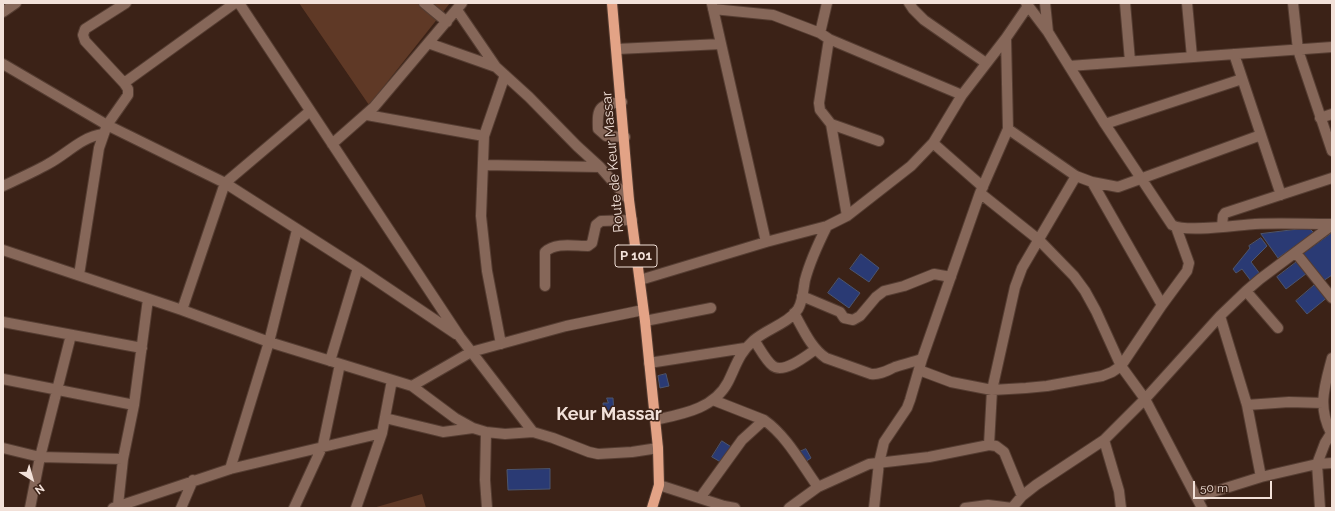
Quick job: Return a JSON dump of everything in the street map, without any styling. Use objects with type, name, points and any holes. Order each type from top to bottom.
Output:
[{"type":"main road","name":"Route de Keur Massar","points":[[612,3],[632,220],[645,321],[658,448],[659,485],[652,508]]},
{"type":"street","points":[[3,12],[16,3]]},
{"type":"street","points":[[79,275],[99,148],[105,129],[128,95],[128,89],[124,83],[84,41],[83,35],[85,29],[126,3]]},
{"type":"street","points":[[124,83],[235,3]]},
{"type":"street","points":[[239,3],[460,337],[532,432]]},
{"type":"street","points":[[424,3],[447,22]]},
{"type":"street","points":[[820,33],[827,3]]},
{"type":"street","points":[[909,3],[924,20],[986,63]]},
{"type":"street","points":[[1045,3],[1048,32]]},
{"type":"street","points":[[1125,3],[1130,61]]},
{"type":"street","points":[[1187,3],[1192,57]]},
{"type":"street","points":[[1293,3],[1298,50],[1332,151]]},
{"type":"street","points":[[640,280],[766,242],[827,226],[847,216],[912,166],[933,143],[962,95],[1006,38],[1027,4],[1048,32],[1105,124],[1172,225],[1176,227],[1188,228],[1256,224],[1332,224]]},
{"type":"street","points":[[332,144],[367,115],[460,6],[496,66],[600,167],[630,200]]},
{"type":"street","points":[[766,242],[713,6],[773,15],[820,33],[829,39],[962,95]]},
{"type":"street","points":[[874,508],[879,462],[884,442],[907,408],[922,359],[982,190],[1008,129],[1006,38]]},
{"type":"street","points":[[829,39],[819,103],[820,110],[832,124],[879,141]]},
{"type":"street","points":[[428,43],[496,66]]},
{"type":"street","points":[[617,50],[721,44]]},
{"type":"street","points":[[1069,66],[1332,47]]},
{"type":"street","points":[[1234,54],[1281,195]]},
{"type":"street","points":[[3,64],[105,129],[225,183],[358,268],[460,337]]},
{"type":"street","points":[[501,344],[487,271],[481,216],[484,136],[505,75]]},
{"type":"street","points":[[1105,124],[1242,79]]},
{"type":"street","points":[[622,102],[606,104],[601,108],[598,113],[598,129],[606,136],[625,137]]},
{"type":"street","points":[[182,310],[225,183],[310,111]]},
{"type":"street","points":[[1320,118],[1332,114]]},
{"type":"street","points":[[367,115],[484,136]]},
{"type":"street","points":[[832,124],[847,216]]},
{"type":"street","points":[[3,186],[49,164],[83,140],[105,129]]},
{"type":"street","points":[[1008,129],[1076,176],[1092,182],[1118,187],[1261,135]]},
{"type":"street","points":[[933,143],[982,190],[1039,240],[1074,276],[1085,291],[1096,311],[1121,366],[1145,399],[1202,508]]},
{"type":"street","points":[[482,165],[600,167]]},
{"type":"street","points":[[989,445],[992,390],[1015,287],[1022,268],[1076,176]]},
{"type":"street","points":[[1222,226],[1223,216],[1225,213],[1332,178]]},
{"type":"street","points":[[1092,182],[1162,305]]},
{"type":"street","points":[[545,286],[545,252],[549,248],[556,246],[588,246],[592,243],[596,225],[601,221],[632,220]]},
{"type":"street","points":[[965,508],[988,505],[1012,508],[1022,496],[1052,474],[1104,440],[1145,399],[1220,316],[1246,291],[1332,224]]},
{"type":"street","points":[[655,420],[677,415],[703,406],[713,400],[722,391],[736,361],[746,348],[754,340],[797,311],[801,303],[805,280],[814,251],[827,226]]},
{"type":"street","points":[[919,370],[951,382],[992,390],[1033,387],[1102,376],[1112,372],[1121,366],[1187,271],[1189,263],[1176,227]]},
{"type":"street","points":[[230,469],[269,342],[297,230]]},
{"type":"street","points":[[3,250],[182,310],[269,342],[412,386],[456,418],[473,428],[486,432],[505,434],[532,432],[553,438],[588,452],[598,454],[632,452],[658,448]]},
{"type":"street","points":[[1296,253],[1332,298]]},
{"type":"street","points":[[294,508],[323,445],[335,362],[358,268]]},
{"type":"street","points":[[802,296],[840,312],[844,318],[853,320],[860,316],[876,297],[884,292],[934,274],[951,277]]},
{"type":"street","points":[[1246,291],[1278,328]]},
{"type":"street","points":[[148,299],[134,405],[115,507],[230,469],[323,445],[382,433]]},
{"type":"street","points":[[645,321],[711,308]]},
{"type":"street","points":[[412,386],[471,352],[566,326],[643,310]]},
{"type":"street","points":[[794,313],[816,349],[826,358],[876,375],[922,359]]},
{"type":"street","points":[[1220,316],[1247,405],[1257,450],[1261,477]]},
{"type":"street","points":[[3,322],[142,348]]},
{"type":"street","points":[[30,508],[56,389],[71,335]]},
{"type":"street","points":[[754,340],[772,365],[778,368],[785,367],[796,362],[816,349]]},
{"type":"street","points":[[649,363],[746,348]]},
{"type":"street","points":[[1320,508],[1317,464],[1325,443],[1332,432],[1324,416],[1323,403],[1327,375],[1332,358]]},
{"type":"street","points":[[3,379],[134,405]]},
{"type":"street","points":[[356,508],[382,433],[392,380]]},
{"type":"street","points":[[713,400],[764,420],[778,432],[818,487]]},
{"type":"street","points":[[1247,405],[1289,402],[1323,403]]},
{"type":"street","points":[[385,418],[443,432],[473,428]]},
{"type":"street","points":[[700,498],[742,440],[764,420]]},
{"type":"street","points":[[486,432],[485,480],[487,508]]},
{"type":"street","points":[[1104,440],[1118,486],[1121,508]]},
{"type":"street","points":[[789,508],[818,487],[858,467],[879,462],[929,456],[989,445],[996,446],[1004,452],[1022,496]]},
{"type":"street","points":[[4,450],[40,457],[123,459]]},
{"type":"street","points":[[1197,496],[1261,477],[1317,464],[1332,463]]},
{"type":"street","points":[[181,508],[193,480]]},
{"type":"street","points":[[659,485],[724,507],[734,508]]},
{"type":"shaded area","points":[[299,3],[450,3],[369,105]]},
{"type":"shaded area","points":[[422,494],[426,508],[373,508]]},
{"type":"building","points":[[1309,228],[1314,233],[1278,258],[1261,234]]},
{"type":"building","points":[[1332,233],[1332,275],[1323,281],[1303,254]]},
{"type":"building","points":[[1261,238],[1267,246],[1251,262],[1260,274],[1251,281],[1242,269],[1236,273],[1233,269],[1250,248],[1249,246]]},
{"type":"building","points":[[861,254],[879,268],[869,282],[850,269]]},
{"type":"building","points":[[1298,261],[1307,273],[1286,289],[1277,277]]},
{"type":"building","points":[[839,278],[860,293],[849,308],[828,293]]},
{"type":"building","points":[[1317,283],[1329,296],[1307,314],[1296,301]]},
{"type":"building","points":[[666,374],[669,386],[660,388],[658,376]]},
{"type":"building","points":[[607,398],[613,398],[614,414],[604,415],[603,403],[608,403]]},
{"type":"building","points":[[722,441],[733,448],[724,464],[712,457]]},
{"type":"building","points":[[806,449],[811,458],[802,464],[795,454]]},
{"type":"building","points":[[550,469],[550,489],[508,490],[507,470]]},
{"type":"district","name":"Keur Massar","points":[[609,415]]}]
